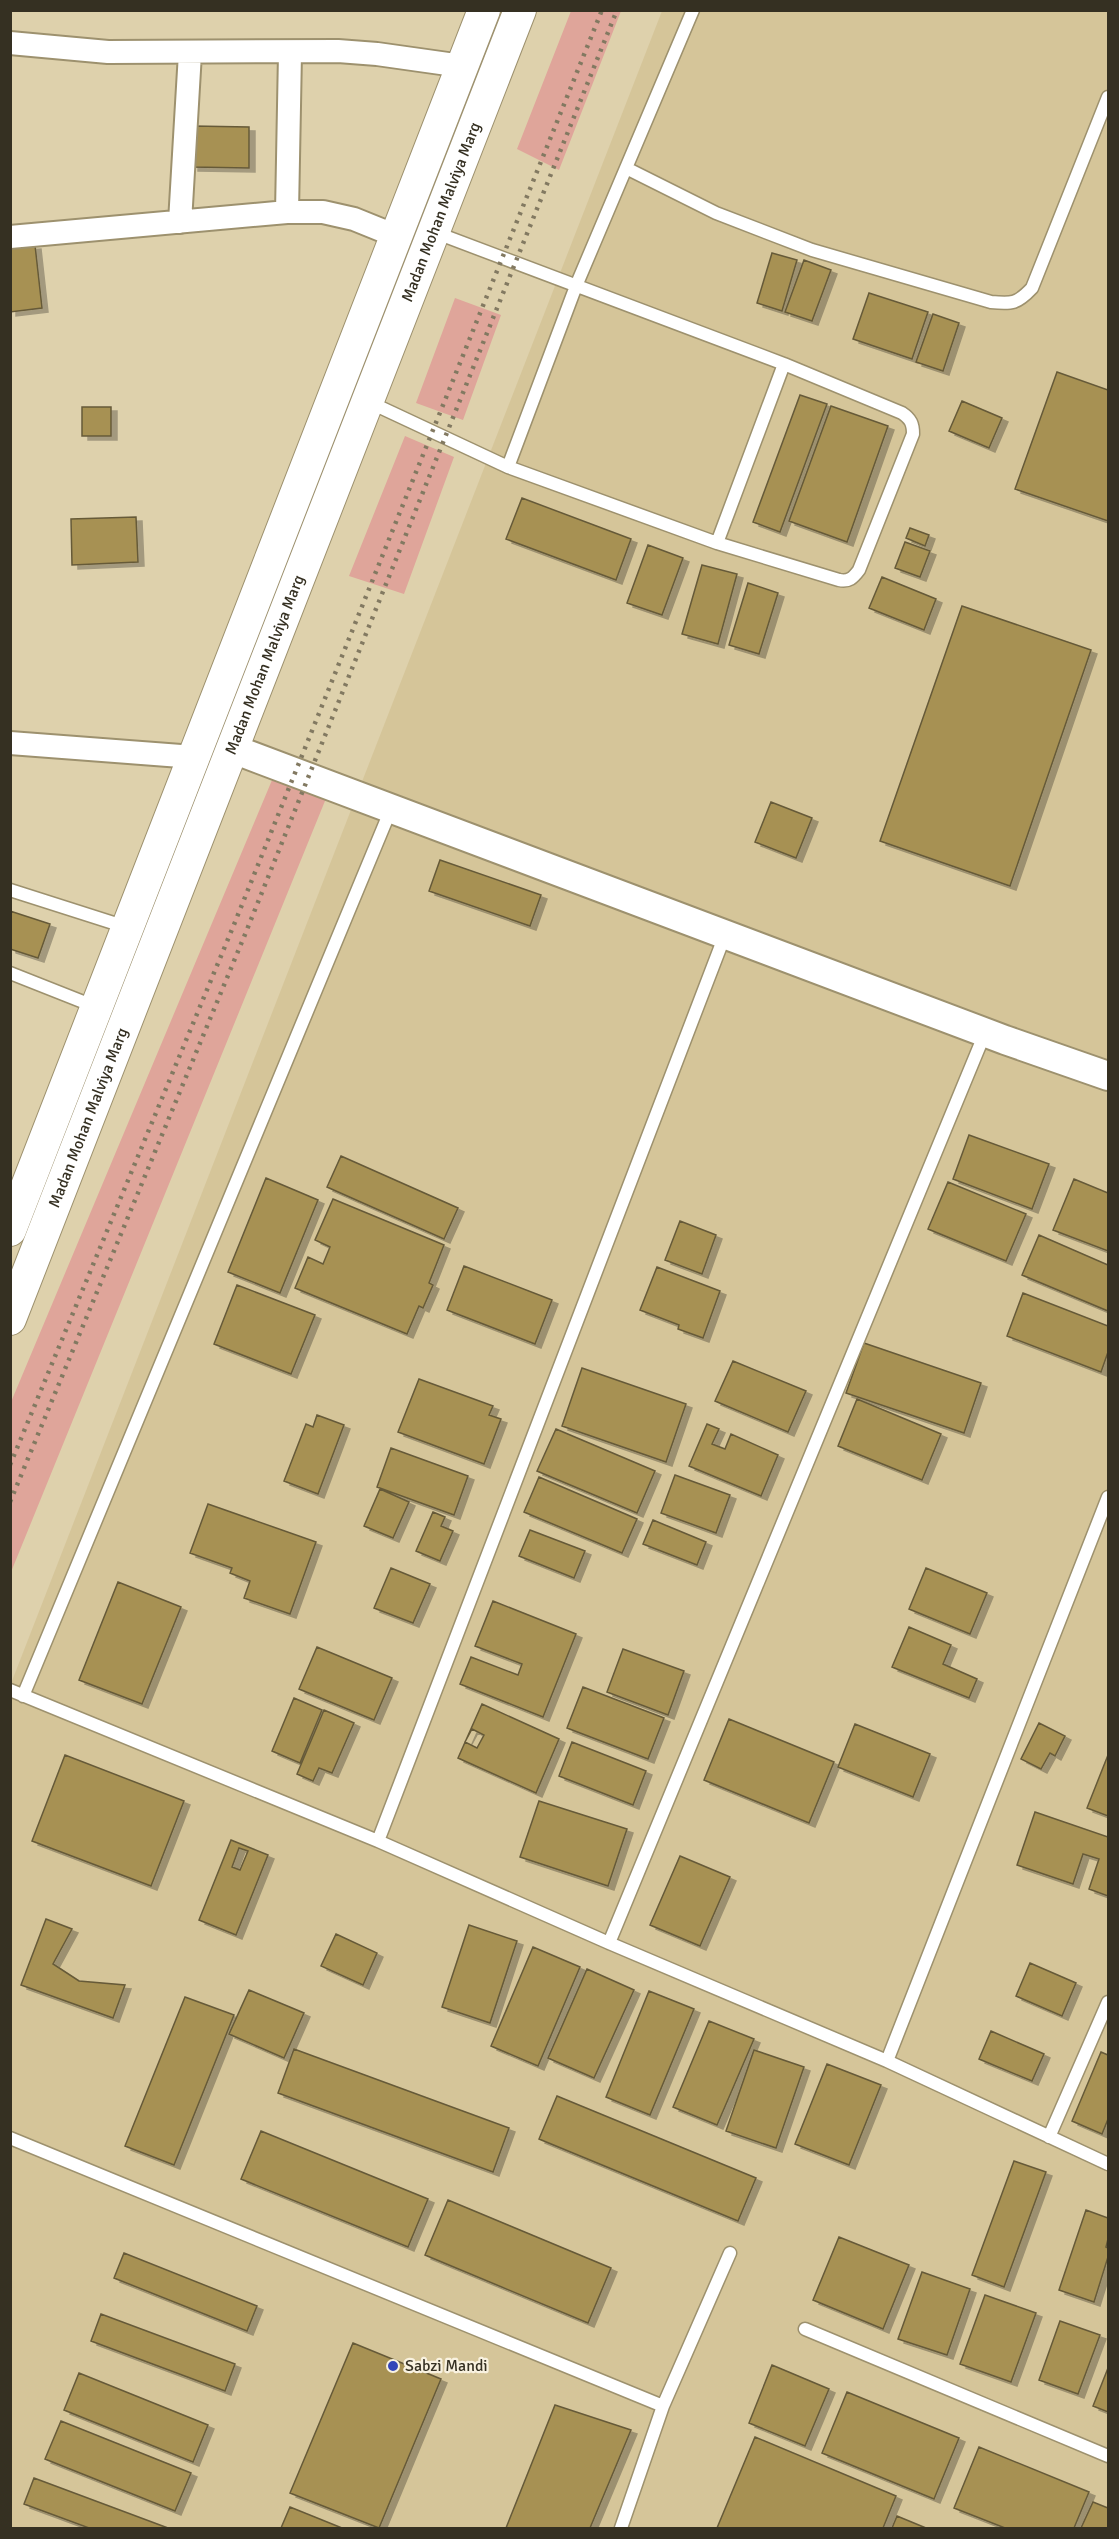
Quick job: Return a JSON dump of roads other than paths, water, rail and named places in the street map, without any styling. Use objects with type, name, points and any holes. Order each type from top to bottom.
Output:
[{"type":"main road","name":"Madan Mohan Malviya Marg","points":[[10,1230],[483,10]]},
{"type":"main road","name":"Madan Mohan Malviya Marg","points":[[10,1319],[520,10]]},
{"type":"street","points":[[10,43],[108,52],[338,51],[462,66]]},
{"type":"street","points":[[180,222],[190,53]]},
{"type":"street","points":[[287,213],[290,53]]},
{"type":"street","points":[[10,237],[287,213],[323,212],[354,219],[396,236]]},
{"type":"street","points":[[10,743],[194,757]]},
{"type":"street","points":[[233,749],[985,1033],[1108,1076]]},
{"type":"lane","points":[[508,467],[576,286],[693,10]]},
{"type":"lane","points":[[626,168],[716,213],[812,250],[991,302],[1008,303],[1021,300],[1032,288],[1108,97]]},
{"type":"lane","points":[[368,401],[508,467],[717,543],[846,581],[853,578],[859,570],[913,435],[913,426],[909,418],[902,413],[784,364],[434,232]]},
{"type":"lane","points":[[717,543],[784,364]]},
{"type":"lane","points":[[23,1696],[391,809]]},
{"type":"lane","points":[[10,890],[128,927]]},
{"type":"lane","points":[[378,1841],[725,935]]},
{"type":"lane","points":[[10,973],[97,1008]]},
{"type":"lane","points":[[609,1943],[985,1033]]},
{"type":"lane","points":[[887,2061],[1108,1497]]},
{"type":"lane","points":[[10,1690],[378,1841],[609,1943],[887,2061],[1108,2164]]},
{"type":"lane","points":[[1048,2137],[1108,2001]]},
{"type":"lane","points":[[10,2138],[663,2406]]},
{"type":"lane","points":[[621,2529],[663,2406],[730,2253]]},
{"type":"lane","points":[[805,2330],[1108,2456]]},
{"type":"railway","points":[[10,1465],[233,927],[602,10]]},
{"type":"railway","points":[[10,1502],[246,932],[617,10]]},
{"type":"place","name":"Sabzi Mandi","points":[[393,2366]]}]
